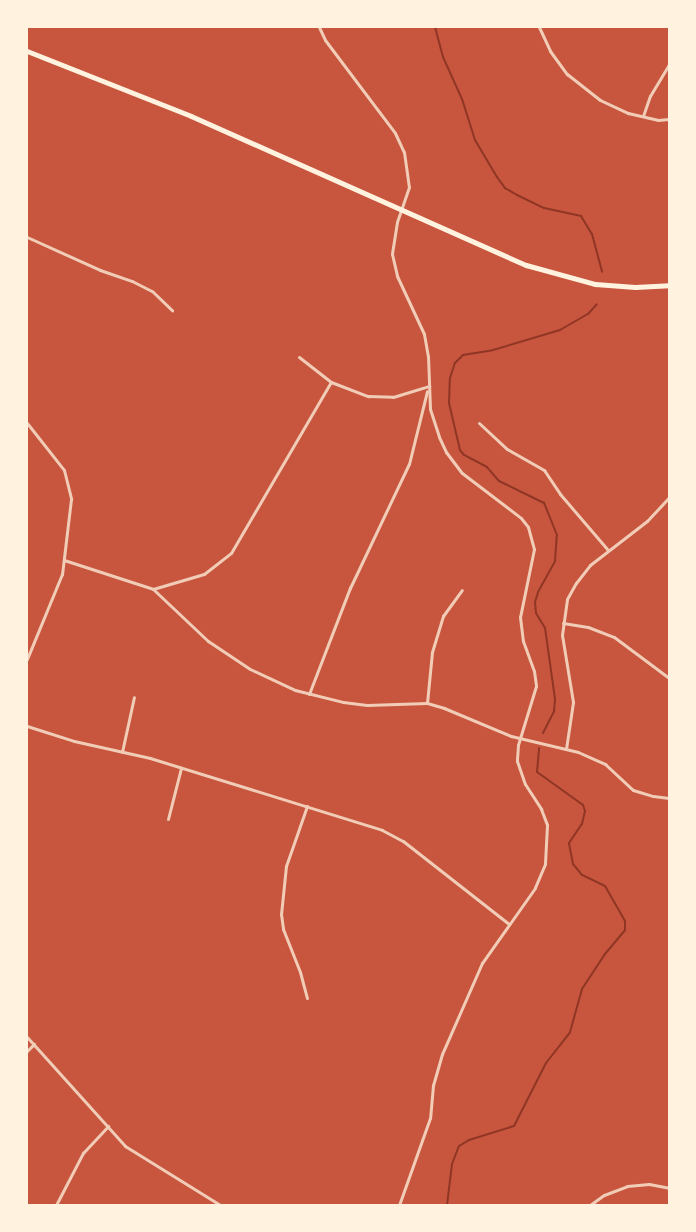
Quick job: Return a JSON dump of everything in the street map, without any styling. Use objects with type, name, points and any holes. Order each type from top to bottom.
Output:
[{"type":"main road","points":[[27,51],[191,116],[499,255],[558,276],[595,284],[635,287],[669,285]]},
{"type":"street","points":[[319,27],[401,144],[408,166],[409,184],[401,209],[392,254],[397,276],[424,334],[430,409],[439,437],[453,463],[477,486],[520,518],[533,539],[534,559],[521,605],[520,617],[523,641],[534,671],[536,686],[517,753],[519,769],[547,825],[548,844],[537,884],[482,963],[442,1054],[433,1085],[430,1118],[399,1205]]},
{"type":"street","points":[[538,27],[554,57],[574,81],[600,100],[619,110],[643,117],[669,119]]},
{"type":"street","points":[[643,117],[651,96],[669,64]]},
{"type":"street","points":[[27,237],[152,291],[172,310]]},
{"type":"street","points":[[299,357],[331,382],[357,394],[380,398],[405,395],[429,386]]},
{"type":"street","points":[[153,589],[204,574],[231,553],[331,382]]},
{"type":"street","points":[[309,694],[350,588],[409,464],[429,386]]},
{"type":"street","points":[[27,423],[60,463],[70,484],[71,499],[62,574],[27,659]]},
{"type":"street","points":[[479,423],[507,449],[544,470],[560,494],[608,550]]},
{"type":"street","points":[[566,748],[573,702],[563,646],[562,623],[567,599],[590,565],[647,521],[669,497]]},
{"type":"street","points":[[64,560],[153,589],[208,641],[230,656],[259,673],[309,694],[367,705],[427,703],[520,737],[566,748],[605,764],[627,785],[641,793],[669,798]]},
{"type":"street","points":[[427,703],[432,652],[443,616],[462,590]]},
{"type":"street","points":[[562,623],[588,627],[614,637],[669,678]]},
{"type":"street","points":[[122,752],[134,697]]},
{"type":"street","points":[[27,726],[74,741],[181,768],[382,830],[403,841],[509,924]]},
{"type":"street","points":[[168,819],[181,768]]},
{"type":"street","points":[[307,806],[286,866],[281,896],[283,929],[300,972],[307,998]]},
{"type":"street","points":[[27,1037],[125,1146],[220,1205]]},
{"type":"street","points":[[27,1051],[34,1044]]},
{"type":"street","points":[[56,1205],[83,1153],[108,1126]]},
{"type":"street","points":[[590,1205],[604,1195],[627,1186],[649,1184],[669,1188]]},
{"type":"waterway","points":[[435,27],[443,57],[462,99],[475,140],[497,177],[505,188],[544,208],[581,216],[592,234],[602,272]]},
{"type":"waterway","points":[[543,733],[554,711],[555,699],[545,628],[536,613],[535,602],[555,561],[557,535],[544,503],[499,481],[487,467],[464,455],[460,450],[449,403],[450,378],[455,363],[463,355],[493,350],[560,330],[588,314],[597,304]]},
{"type":"waterway","points":[[447,1205],[452,1164],[459,1146],[469,1140],[514,1126],[546,1063],[570,1032],[582,989],[605,954],[625,930],[625,921],[605,886],[582,875],[573,864],[569,843],[582,824],[585,811],[583,805],[537,772],[539,748]]}]
